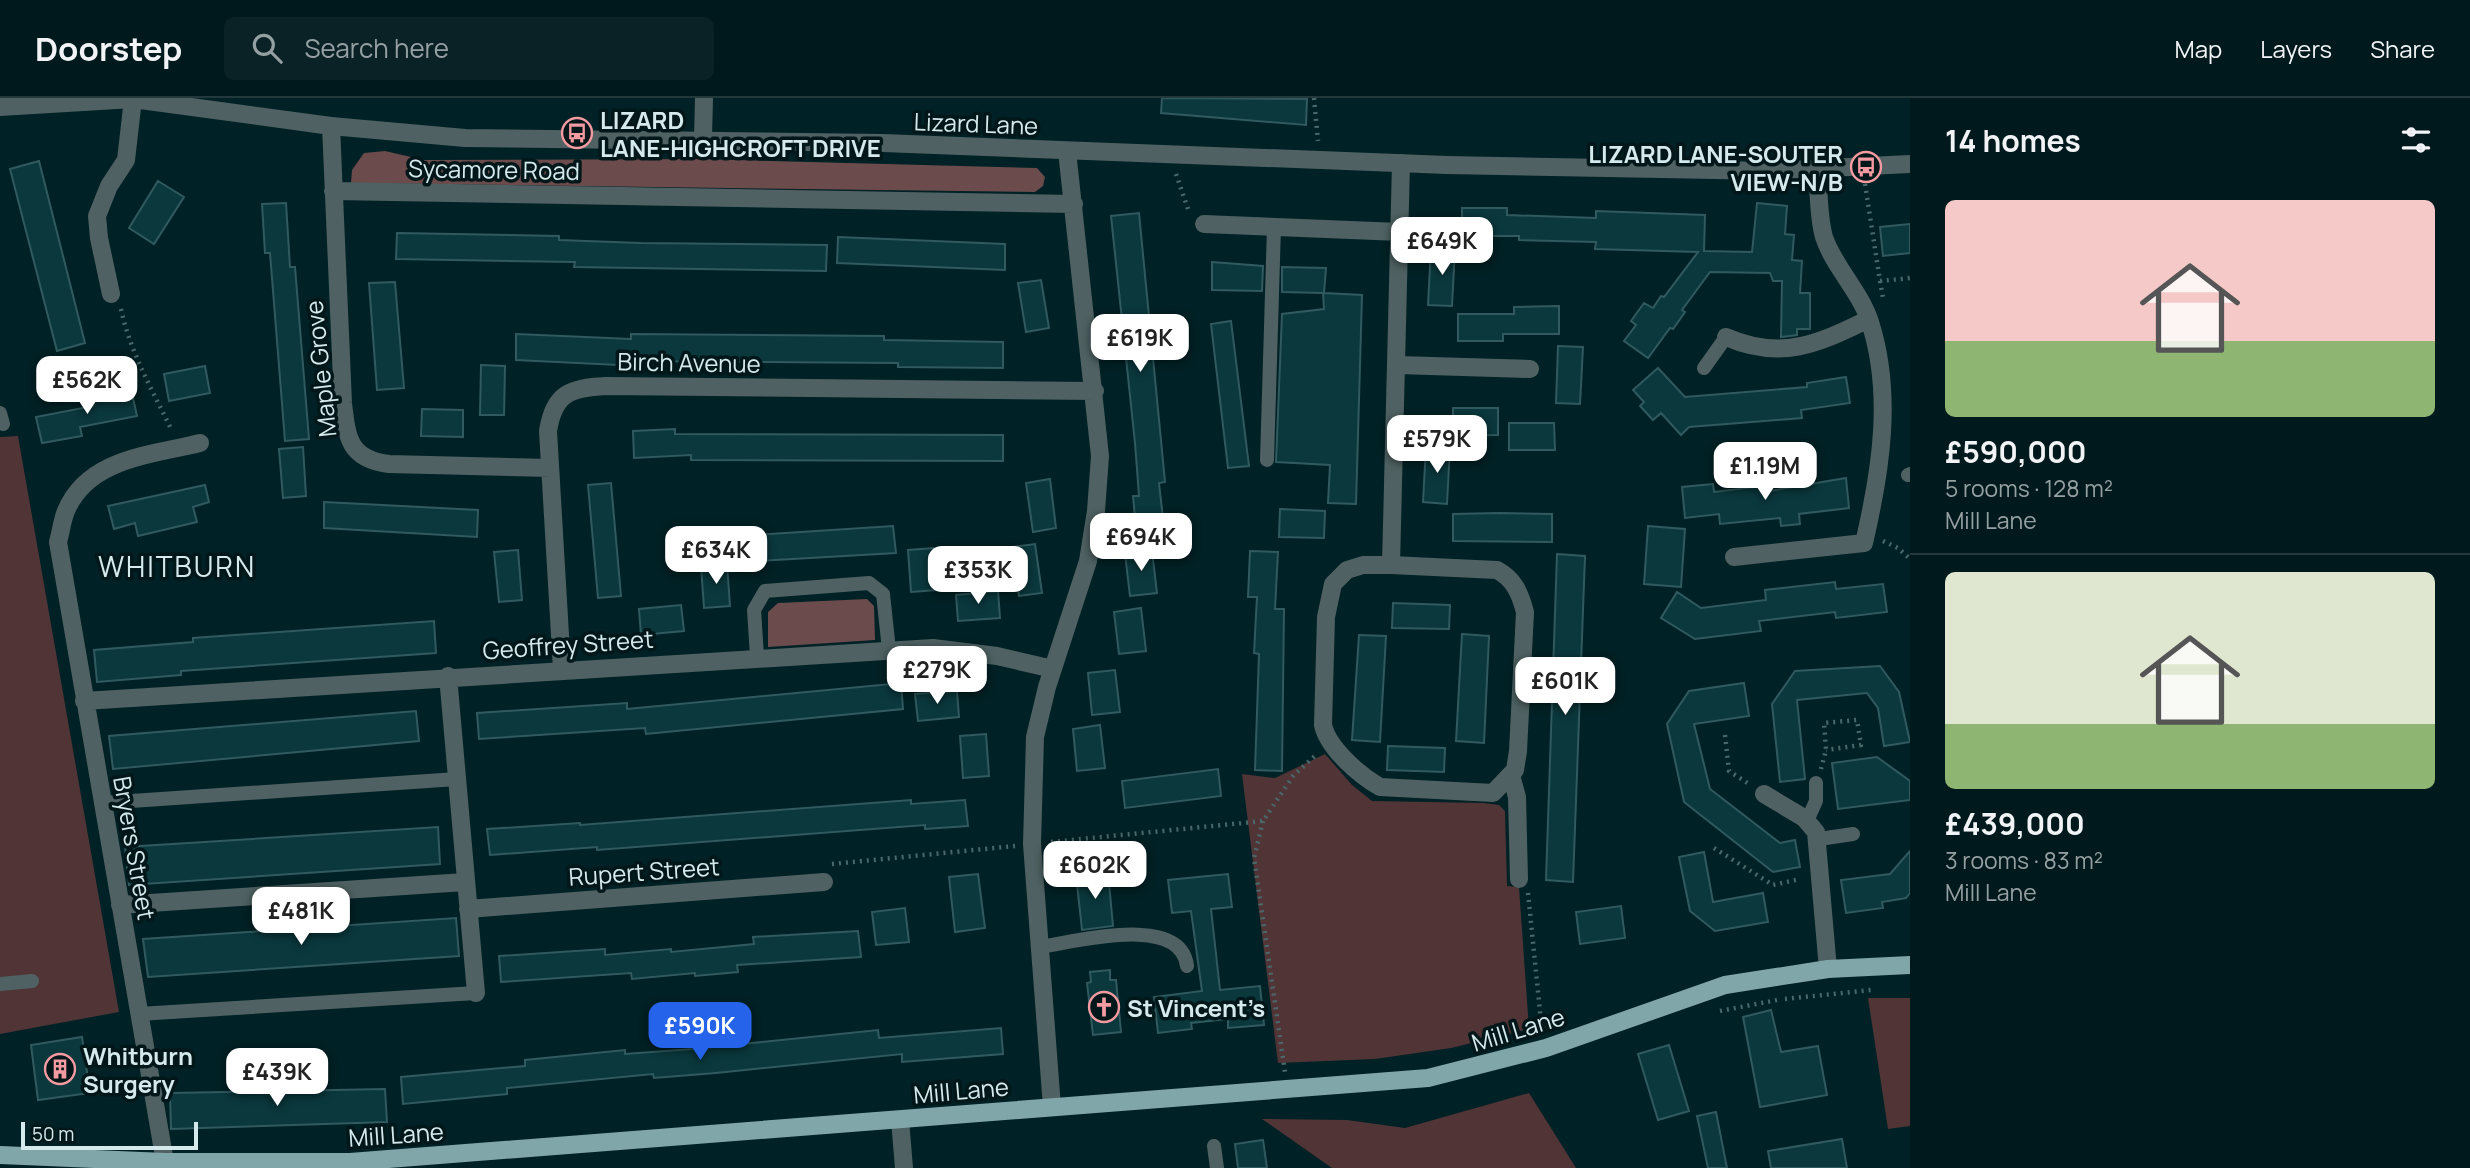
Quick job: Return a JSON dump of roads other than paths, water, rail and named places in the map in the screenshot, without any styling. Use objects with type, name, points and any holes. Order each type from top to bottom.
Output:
[{"type":"main road","name":"Mill Lane","points":[[0,1154],[165,1162],[350,1162],[1428,1078],[1480,1068],[1546,1048],[1725,985],[1828,969],[1910,965]]},
{"type":"street","points":[[703,139],[704,98]]},
{"type":"street","points":[[111,294],[97,216],[109,186],[126,160],[133,99]]},
{"type":"street","name":"Lizard Lane","points":[[0,107],[79,100],[133,99],[331,126],[465,138],[703,139],[1321,162],[1769,171],[1910,164]]},
{"type":"street","name":"Maple Grove","points":[[331,126],[343,403],[345,424],[355,450],[364,458],[389,464],[550,468]]},
{"type":"street","points":[[1052,1107],[1032,844],[1035,737],[1053,669],[1088,561],[1097,512],[1100,456],[1068,151]]},
{"type":"street","points":[[1391,565],[1401,163]]},
{"type":"street","points":[[1734,557],[1864,543],[1879,474],[1883,420],[1882,368],[1869,319],[1825,238],[1817,168]]},
{"type":"street","name":"Sycamore Road","points":[[333,191],[1074,204]]},
{"type":"street","points":[[1204,224],[1400,232]]},
{"type":"street","points":[[1726,337],[1747,346],[1781,351],[1839,334],[1869,319]]},
{"type":"street","points":[[1398,365],[1530,369]]},
{"type":"street","name":"Birch Avenue","points":[[562,669],[548,431],[551,410],[564,395],[582,387],[1095,391]]},
{"type":"street","name":"Bryers Street","points":[[165,1162],[58,542],[66,510],[81,487],[99,472],[117,463],[200,443]]},
{"type":"street","points":[[1363,565],[1391,565],[1497,570],[1508,576],[1520,592],[1525,612],[1515,770],[1493,793],[1397,790],[1367,780],[1331,742],[1323,724],[1326,617],[1330,592],[1333,584],[1347,570],[1363,565]]},
{"type":"street","name":"Geoffrey Street","points":[[85,701],[757,656],[933,648],[997,656],[1053,669]]},
{"type":"street","points":[[449,676],[464,882],[476,993]]},
{"type":"street","points":[[1511,775],[1517,797],[1519,879]]},
{"type":"street","points":[[1764,794],[1807,821],[1819,839],[1818,875],[1828,969]]},
{"type":"street","points":[[120,905],[464,882]]},
{"type":"street","name":"Rupert Street","points":[[468,909],[824,882]]},
{"type":"street","points":[[900,1120],[904,1168]]},
{"type":"lane","points":[[1267,460],[1274,227]]},
{"type":"lane","points":[[1704,368],[1726,337]]},
{"type":"lane","points":[[757,656],[754,610],[765,591],[869,583],[883,594],[889,650]]},
{"type":"lane","points":[[102,803],[457,779]]},
{"type":"lane","points":[[1807,821],[1816,801],[1816,783]]},
{"type":"lane","points":[[1819,839],[1853,834]]},
{"type":"lane","points":[[1039,947],[1121,936],[1157,935],[1179,944],[1186,955],[1187,966]]},
{"type":"lane","points":[[0,984],[32,981]]},
{"type":"lane","points":[[139,1014],[476,993]]},
{"type":"lane","points":[[1214,1146],[1217,1168]]},
{"type":"place","name":"LIZARD LANE-HIGHCROFT DRIVE","points":[[577,133]]},
{"type":"place","name":"LIZARD LANE-SOUTER VIEW-N/B","points":[[1866,167]]},
{"type":"place","name":"St Vincent’s","points":[[1104,1007]]},
{"type":"place","name":"Whitburn Surgery","points":[[60,1069]]},
{"type":"district","name":"WHITBURN","points":[[177,566]]}]
